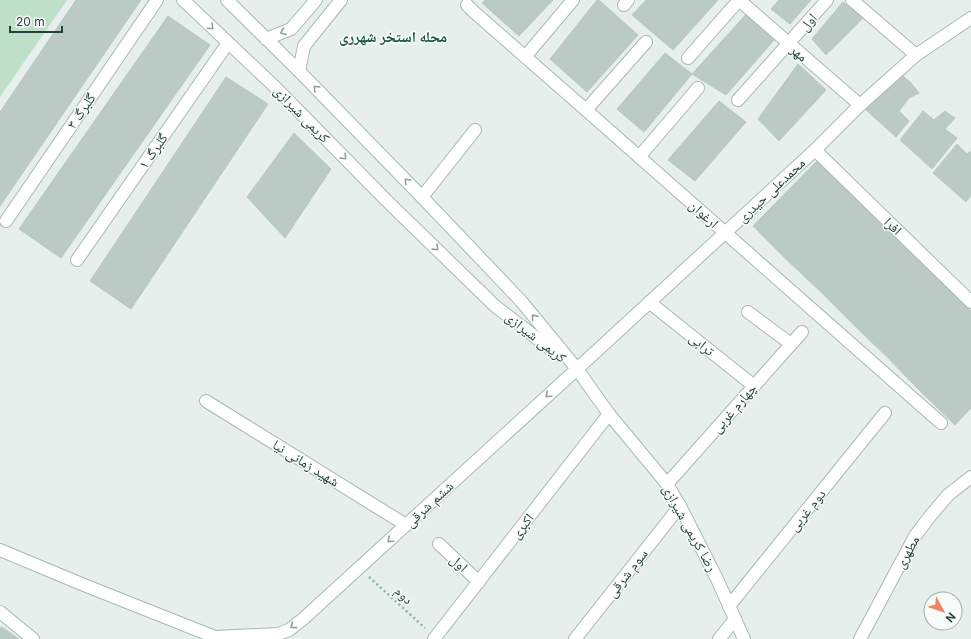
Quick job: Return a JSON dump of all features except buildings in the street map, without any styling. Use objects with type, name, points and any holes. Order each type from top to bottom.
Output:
[{"type":"street","name":"گلبرگ ۳","points":[[6,221],[157,0]]},
{"type":"street","name":"کریمی شیرازی","points":[[183,0],[274,86],[386,200],[495,306],[577,369]]},
{"type":"street","name":"کریمی شیرازی","points":[[227,0],[299,71],[521,301],[577,369]]},
{"type":"street","points":[[299,71],[304,46],[341,0]]},
{"type":"street","points":[[524,56],[573,0]]},
{"type":"street","points":[[688,58],[739,0]]},
{"type":"street","name":"مهر","points":[[739,0],[860,105]]},
{"type":"street","name":"اول","points":[[738,100],[827,0]]},
{"type":"street","points":[[852,0],[916,55]]},
{"type":"street","points":[[266,39],[291,28],[314,3]]},
{"type":"street","points":[[314,3],[307,18],[308,22],[314,26],[328,18]]},
{"type":"street","name":"ارغوان","points":[[467,5],[941,423]]},
{"type":"street","name":"محمدعلی حیدری","points":[[577,369],[815,150],[860,105],[916,55],[971,18]]},
{"type":"street","name":"گلبرگ ۱","points":[[77,260],[228,42]]},
{"type":"street","points":[[586,110],[646,42]]},
{"type":"street","points":[[639,157],[698,88]]},
{"type":"street","points":[[422,197],[475,130]]},
{"type":"street","name":"افرا","points":[[815,150],[971,302]]},
{"type":"street","name":"ترابی","points":[[649,302],[754,386]]},
{"type":"street","points":[[748,312],[791,344]]},
{"type":"street","name":"چهارم غربی","points":[[667,484],[802,332]]},
{"type":"street","name":"رضا کریمی شیرازی","points":[[577,369],[609,414],[667,484],[680,506],[717,579],[744,639]]},
{"type":"street","name":"ششم شرقی","points":[[281,637],[360,568],[577,369]]},
{"type":"street","name":"شهید زمانی نیا","points":[[206,401],[406,525]]},
{"type":"street","name":"دوم غربی","points":[[729,606],[885,413]]},
{"type":"street","name":"اکبری","points":[[435,638],[609,414]]},
{"type":"street","name":"مطهری","points":[[860,639],[915,536],[948,495],[971,477]]},
{"type":"street","name":"سوم شرقی","points":[[575,639],[680,506]]},
{"type":"street","name":"اول","points":[[439,544],[478,582]]},
{"type":"street","points":[[0,550],[213,638],[281,637]]},
{"type":"street","points":[[0,612],[33,639]]},
{"type":"street","points":[[719,639],[735,619]]},
{"type":"path","name":"دوم","points":[[360,568],[435,638]]},
{"type":"green space","points":[[0,0],[67,0],[0,97]]},
{"type":"district","name":"محله استخر شهرری","points":[[393,37]]}]
